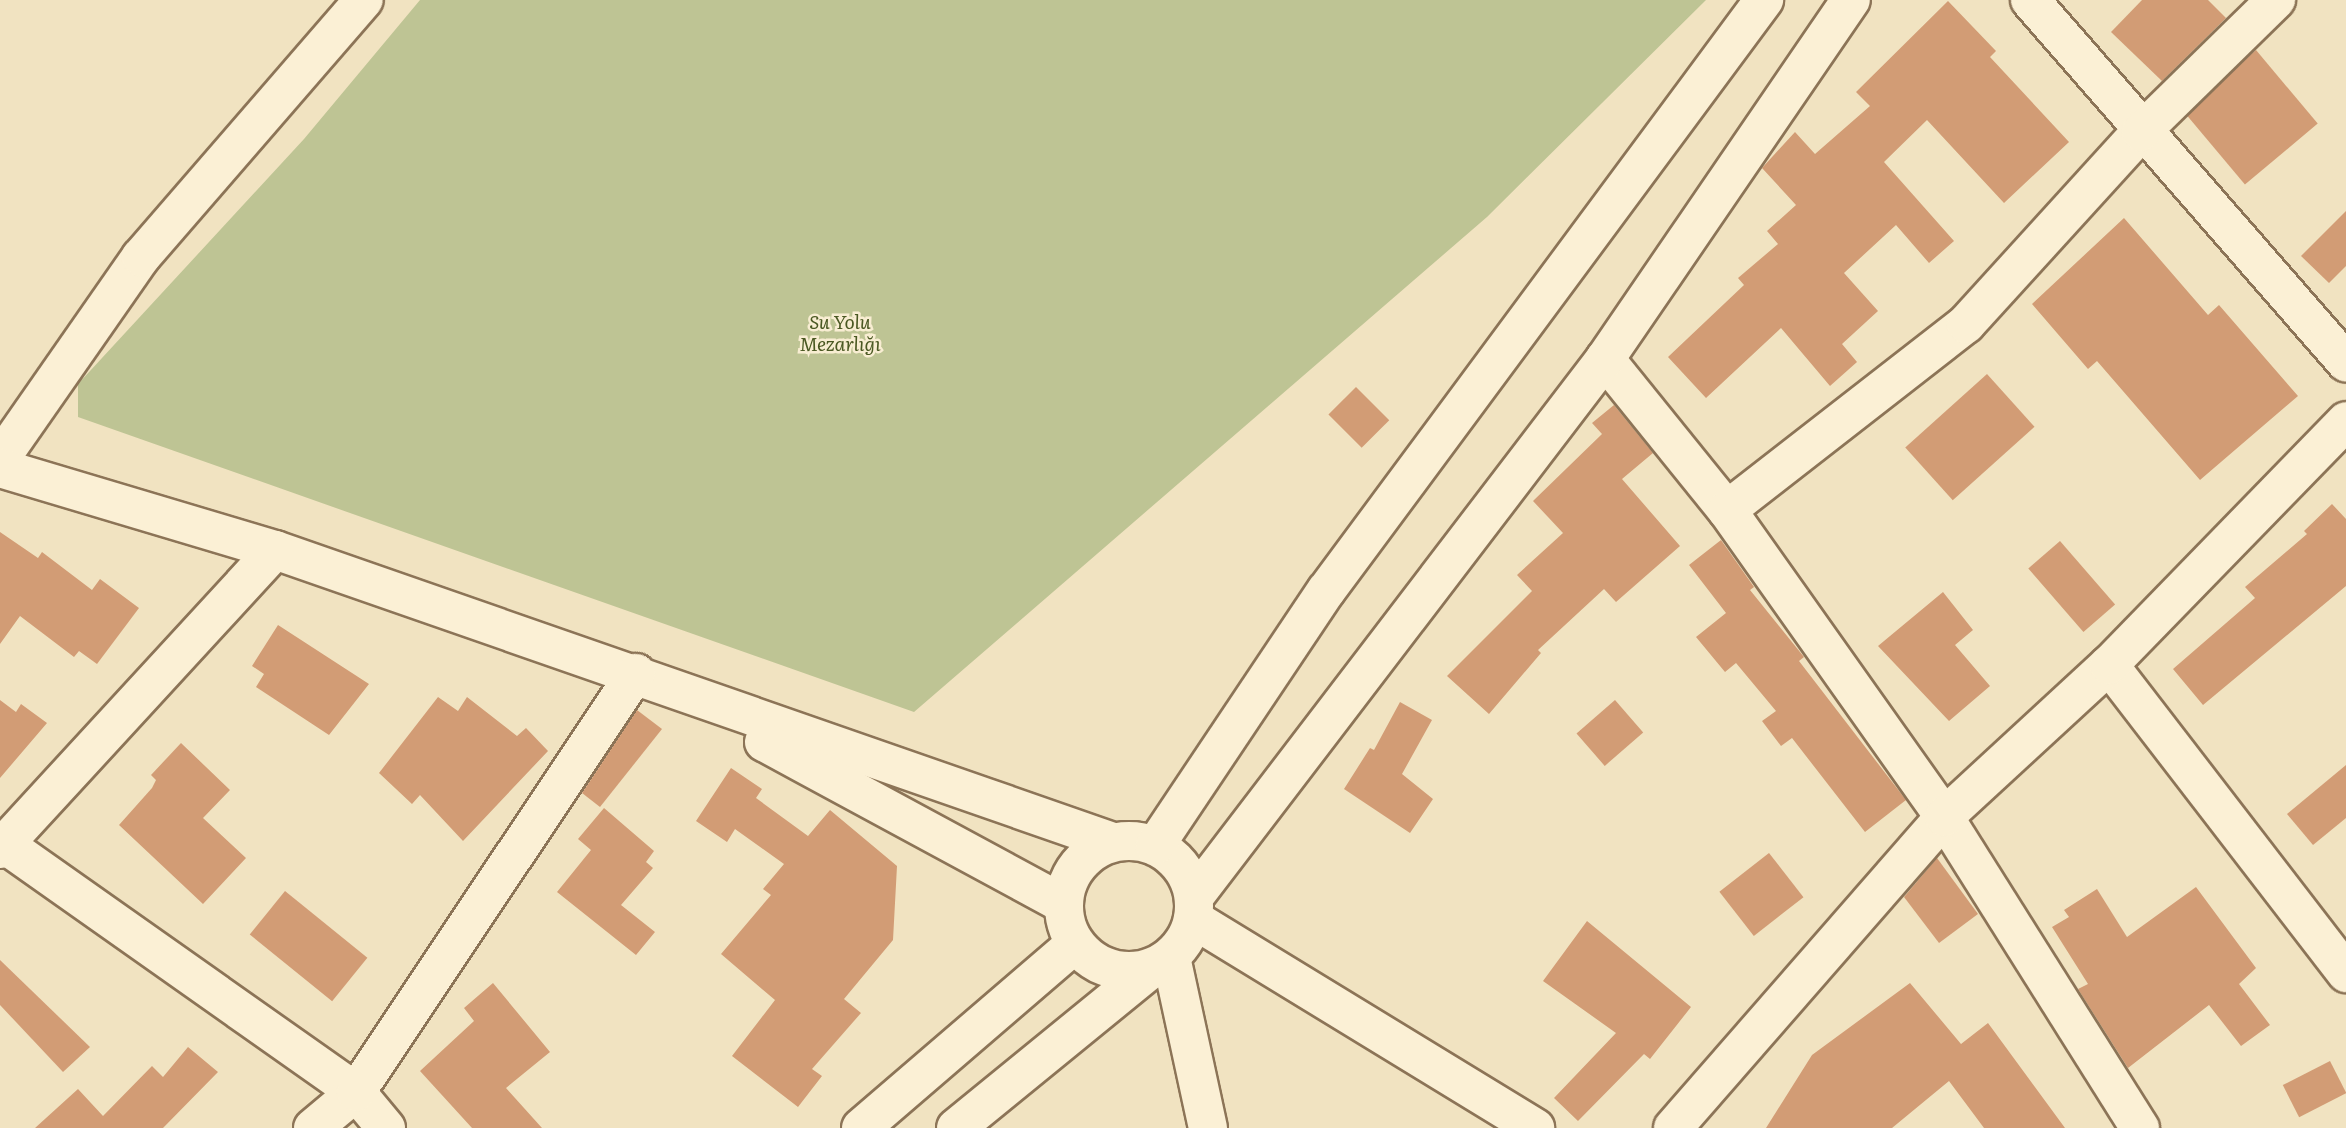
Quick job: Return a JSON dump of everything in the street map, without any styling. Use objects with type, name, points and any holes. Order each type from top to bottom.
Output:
[{"type":"street","points":[[0,460],[141,257],[364,0]]},
{"type":"street","points":[[1155,846],[1326,591],[1765,0]]},
{"type":"street","points":[[956,1128],[1161,962],[1194,908],[1605,359],[1851,0]]},
{"type":"street","points":[[2030,0],[2141,132],[2346,362]]},
{"type":"street","points":[[1727,510],[1966,324],[2141,132],[2276,0]]},
{"type":"street","points":[[1605,359],[1727,510],[1944,817],[2140,1128]]},
{"type":"street","points":[[1673,1128],[1944,817],[2109,665],[2346,421]]},
{"type":"street","points":[[0,468],[275,550],[636,673],[877,763],[1113,842],[1155,846],[1174,858],[1194,908],[1535,1128]]},
{"type":"street","points":[[275,550],[2,844],[356,1092],[386,1128]]},
{"type":"street","points":[[2109,665],[2346,973]]},
{"type":"street","points":[[636,673],[1063,904]]},
{"type":"street","points":[[313,1128],[356,1092],[636,673]]},
{"type":"street","points":[[1113,842],[1077,864],[1063,904],[1075,944],[1109,969],[1161,962]]},
{"type":"street","points":[[861,1128],[1075,944]]},
{"type":"street","points":[[1161,962],[1208,1128]]},
{"type":"green space","name":"Su Yolu Mezarlığı","points":[[420,0],[1706,0],[1487,217],[914,712],[78,417],[78,384],[304,139]]},
{"type":"building","points":[[2142,0],[2208,0],[2226,18],[2162,81],[2111,32]]},
{"type":"building","points":[[1948,1],[1996,51],[1990,57],[2069,142],[2004,203],[1927,120],[1884,162],[1954,241],[1929,263],[1896,225],[1844,273],[1878,311],[1842,344],[1857,362],[1830,386],[1781,328],[1706,398],[1668,357],[1744,285],[1738,278],[1778,244],[1767,231],[1796,205],[1762,168],[1795,132],[1815,154],[1870,106],[1856,92]]},
{"type":"building","points":[[2256,50],[2318,124],[2245,185],[2183,111]]},
{"type":"building","points":[[2346,211],[2346,266],[2329,283],[2301,256]]},
{"type":"building","points":[[2124,218],[2208,315],[2219,305],[2298,396],[2200,480],[2097,361],[2088,369],[2032,304]]},
{"type":"building","points":[[1987,374],[2035,427],[1953,500],[1905,448]]},
{"type":"building","points":[[1356,387],[1389,420],[1362,448],[1328,415]]},
{"type":"building","points":[[1614,405],[1653,453],[1622,479],[1680,546],[1616,602],[1604,589],[1538,650],[1541,653],[1489,714],[1447,676],[1532,591],[1517,575],[1563,533],[1533,501],[1602,434],[1592,423]]},
{"type":"building","points":[[2332,504],[2346,519],[2346,586],[2203,705],[2173,669],[2255,598],[2245,587],[2307,534],[2304,531]]},
{"type":"building","points":[[0,532],[38,558],[42,552],[92,590],[100,579],[139,608],[97,664],[79,651],[74,657],[20,616],[0,644]]},
{"type":"building","points":[[1721,540],[1754,587],[1750,590],[1804,657],[1799,661],[1906,800],[1865,832],[1792,738],[1781,746],[1762,721],[1776,711],[1736,663],[1725,672],[1696,637],[1726,613],[1689,565]]},
{"type":"building","points":[[2060,541],[2115,604],[2083,632],[2028,569]]},
{"type":"building","points":[[1943,592],[1973,630],[1955,645],[1990,686],[1949,721],[1878,646]]},
{"type":"building","points":[[278,625],[369,684],[329,735],[256,687],[264,674],[252,666]]},
{"type":"building","points":[[438,697],[458,711],[467,697],[517,736],[526,728],[548,751],[463,841],[420,795],[412,804],[379,773]]},
{"type":"building","points":[[0,700],[16,712],[21,704],[47,723],[0,778]]},
{"type":"building","points":[[1615,700],[1643,732],[1605,766],[1577,733]]},
{"type":"building","points":[[1400,702],[1432,720],[1402,774],[1433,799],[1410,833],[1344,789],[1370,748],[1374,750]]},
{"type":"building","points":[[637,710],[662,729],[600,807],[582,793]]},
{"type":"building","points":[[181,743],[230,790],[203,818],[246,858],[203,904],[119,825],[152,788],[156,780],[151,775]]},
{"type":"building","points":[[2346,765],[2346,818],[2313,845],[2287,814]]},
{"type":"building","points":[[731,768],[762,789],[756,798],[808,836],[830,810],[897,866],[893,940],[844,999],[861,1013],[812,1069],[822,1076],[798,1107],[732,1056],[775,1000],[721,954],[771,895],[763,889],[784,864],[735,829],[727,842],[696,821]]},
{"type":"building","points":[[604,808],[654,851],[646,862],[653,868],[621,905],[655,932],[636,955],[557,892],[591,850],[578,839]]},
{"type":"building","points":[[1769,853],[1803,897],[1754,936],[1719,892]]},
{"type":"building","points":[[1937,858],[1978,914],[1939,943],[1904,897]]},
{"type":"building","points":[[2196,887],[2256,968],[2239,984],[2270,1025],[2241,1046],[2209,1005],[2128,1068],[2078,989],[2088,984],[2052,927],[2069,917],[2064,910],[2097,889],[2127,937]]},
{"type":"building","points":[[285,891],[367,958],[332,1001],[250,935]]},
{"type":"building","points":[[1587,921],[1691,1007],[1650,1059],[1644,1054],[1578,1121],[1554,1098],[1616,1033],[1543,981]]},
{"type":"building","points":[[0,960],[90,1047],[63,1072],[0,1005]]},
{"type":"building","points":[[493,983],[550,1052],[506,1088],[542,1128],[472,1128],[420,1071],[474,1021],[464,1008]]},
{"type":"building","points":[[1910,983],[1961,1044],[1988,1023],[2065,1128],[1984,1128],[1949,1081],[1892,1128],[1766,1128],[1812,1055]]},
{"type":"building","points":[[188,1047],[218,1072],[163,1128],[35,1128],[78,1089],[103,1116],[152,1066],[163,1077]]},
{"type":"building","points":[[2330,1061],[2346,1093],[2299,1117],[2283,1085]]}]
